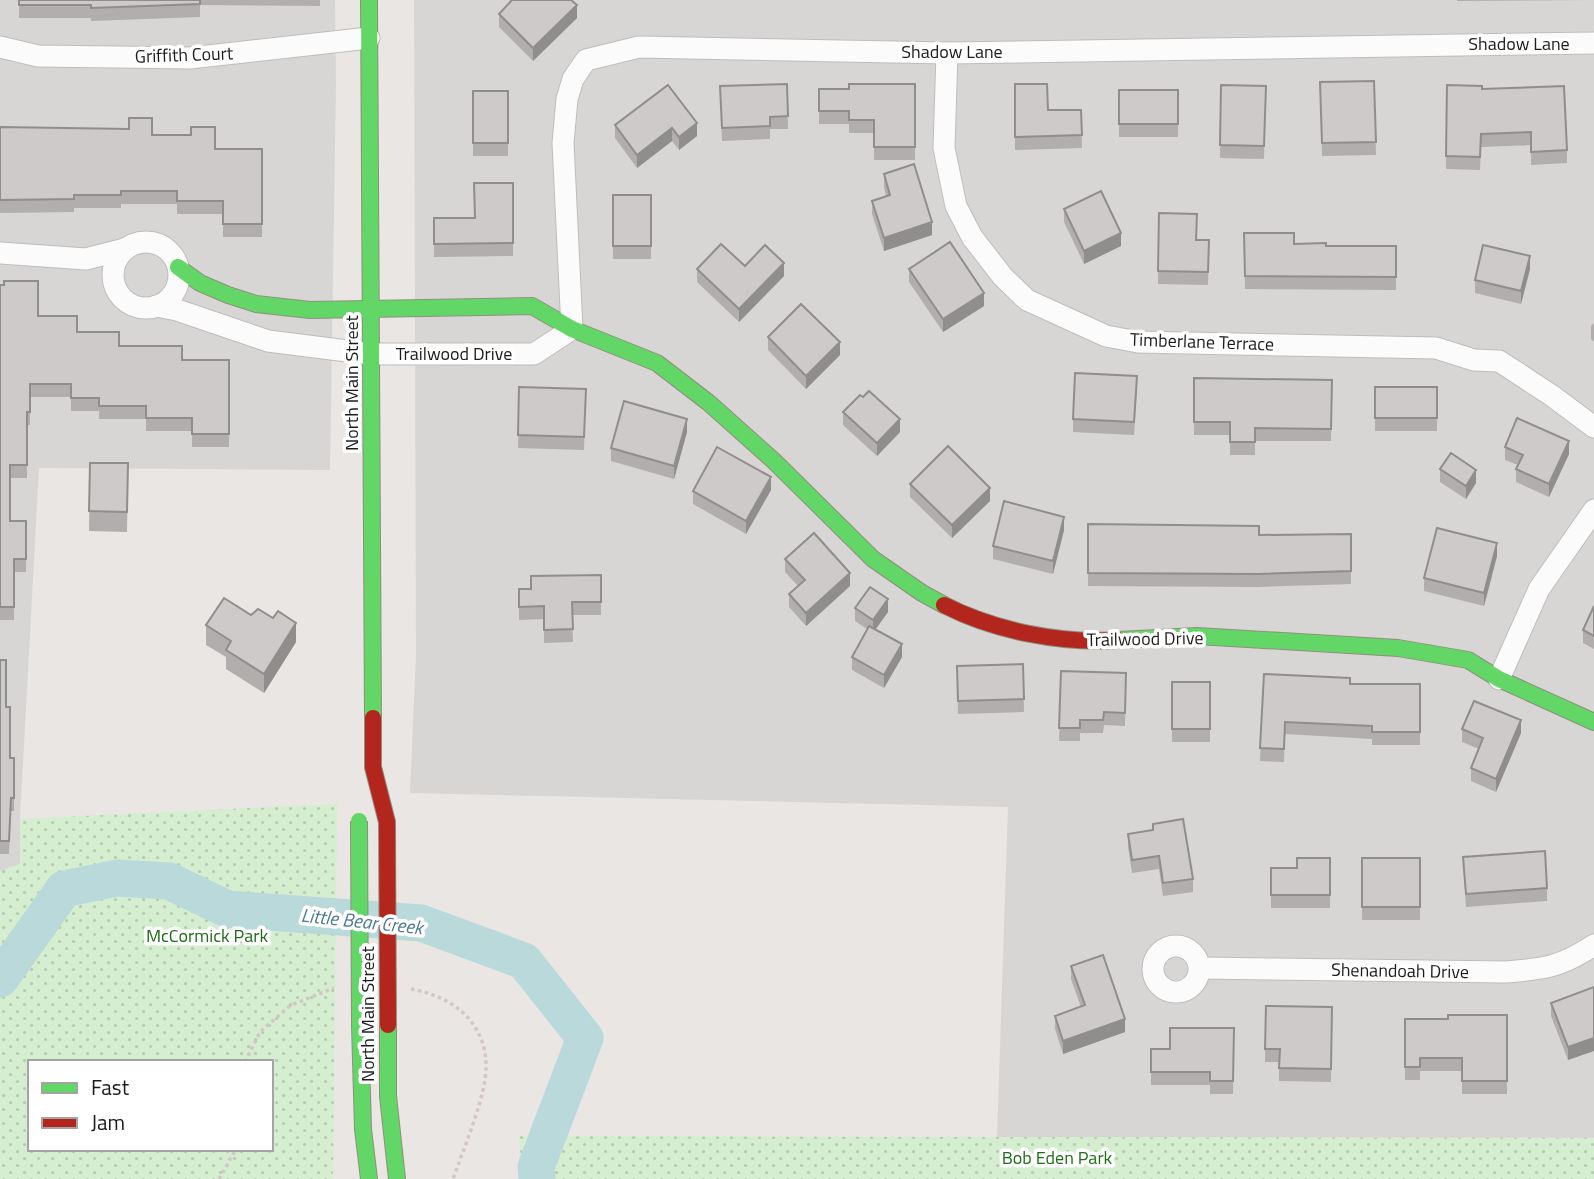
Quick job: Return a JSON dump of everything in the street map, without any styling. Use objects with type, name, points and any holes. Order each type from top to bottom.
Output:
[{"type":"main road","name":"North Main Street","points":[[369,0],[373,767],[387,821],[388,1096],[397,1179]]},
{"type":"main road","name":"Trailwood Drive","points":[[178,267],[200,283],[256,304],[310,310],[532,306],[572,329],[657,363],[709,402],[774,461],[873,559],[922,593],[962,614],[1009,629],[1089,642],[1197,636],[1398,648],[1468,660],[1499,679],[1594,722]]},
{"type":"main road","name":"North Main Street","points":[[369,1179],[363,1129],[360,1026],[363,807],[373,767]]},
{"type":"street","name":"Griffith Court","points":[[0,47],[38,56],[190,58],[369,38]]},
{"type":"street","name":"Shadow Lane","points":[[572,329],[563,143],[567,99],[573,79],[586,60],[639,47],[947,53],[1594,43]]},
{"type":"street","name":"Timberlane Terrace","points":[[947,53],[944,148],[957,206],[972,237],[1003,277],[1027,300],[1106,336],[1138,342],[1436,348],[1474,360],[1499,361],[1551,395],[1594,428]]},
{"type":"street","points":[[0,253],[86,258],[135,244],[156,243],[166,248],[173,257],[179,278],[176,288],[164,302],[147,307],[129,303],[86,258]]},
{"type":"street","points":[[116,287],[114,266],[125,249]]},
{"type":"street","name":"Trailwood Drive","points":[[156,306],[177,310],[268,341],[371,354],[534,354],[572,329]]},
{"type":"street","points":[[1499,679],[1539,590],[1594,510]]},
{"type":"street","name":"Shenandoah Drive","points":[[1200,968],[1506,972],[1546,969],[1575,958],[1594,945]]},
{"type":"path","points":[[219,1179],[235,1151]]},
{"type":"shaded area","points":[[0,0],[335,0],[336,83],[330,470],[39,468],[20,819],[21,865],[0,871]]},
{"type":"shaded area","points":[[414,0],[1594,0],[1594,1138],[997,1137],[1008,807],[410,793],[416,655]]},
{"type":"green space","name":"McCormick Park","points":[[337,804],[333,1179],[0,1179],[0,871],[20,864],[20,819]]},
{"type":"green space","name":"Bob Eden Park","points":[[519,1136],[1594,1138],[1594,1179],[522,1179]]},
{"type":"building","points":[[19,0],[200,0],[200,4],[91,8],[91,5],[19,5]]},
{"type":"building","points":[[512,0],[571,0],[577,5],[533,48],[499,14]]},
{"type":"building","points":[[1374,81],[1376,142],[1322,143],[1320,82]]},
{"type":"building","points":[[787,84],[788,116],[770,117],[770,126],[722,128],[720,86]]},
{"type":"building","points":[[849,84],[915,84],[915,147],[874,147],[874,120],[849,120],[849,111],[819,111],[819,89],[849,89]]},
{"type":"building","points":[[1015,84],[1047,84],[1048,110],[1081,110],[1082,135],[1015,137]]},
{"type":"building","points":[[668,85],[697,123],[679,137],[672,128],[637,155],[615,125]]},
{"type":"building","points":[[1221,85],[1266,86],[1264,146],[1220,145]]},
{"type":"building","points":[[1447,85],[1482,86],[1482,89],[1564,86],[1567,150],[1531,152],[1531,132],[1481,134],[1480,157],[1446,156]]},
{"type":"building","points":[[1119,90],[1178,90],[1178,124],[1119,124]]},
{"type":"building","points":[[473,91],[508,91],[508,143],[473,143]]},
{"type":"building","points":[[129,118],[152,118],[152,135],[191,135],[191,127],[215,127],[215,149],[262,149],[262,224],[223,224],[223,201],[177,201],[177,191],[121,191],[121,195],[74,195],[74,199],[0,200],[0,127],[129,129]]},
{"type":"building","points":[[914,164],[932,222],[884,238],[872,201],[890,195],[884,174]]},
{"type":"building","points":[[474,183],[513,183],[513,243],[434,244],[434,218],[475,218]]},
{"type":"building","points":[[1101,191],[1121,233],[1084,251],[1064,209]]},
{"type":"building","points":[[613,195],[651,195],[651,246],[613,246]]},
{"type":"building","points":[[1159,213],[1197,214],[1196,240],[1209,240],[1208,272],[1158,271]]},
{"type":"building","points":[[1244,233],[1294,233],[1294,244],[1396,246],[1396,277],[1245,276]]},
{"type":"building","points":[[950,242],[984,293],[943,319],[909,269]]},
{"type":"building","points":[[721,244],[745,266],[765,245],[784,263],[739,309],[697,269]]},
{"type":"building","points":[[1483,245],[1530,256],[1521,291],[1475,280]]},
{"type":"building","points":[[4,281],[38,281],[38,316],[77,316],[77,332],[119,332],[119,346],[182,346],[182,360],[229,360],[229,434],[192,434],[192,418],[146,418],[146,406],[99,406],[99,398],[71,398],[71,384],[30,384],[27,465],[10,465],[10,521],[26,521],[26,559],[14,559],[14,607],[0,607],[0,285],[4,285]]},
{"type":"building","points":[[801,304],[840,342],[806,376],[768,337]]},
{"type":"building","points":[[1075,373],[1137,376],[1134,422],[1073,419]]},
{"type":"building","points":[[1194,378],[1332,380],[1331,429],[1255,428],[1255,442],[1230,442],[1230,422],[1194,422]]},
{"type":"building","points":[[519,387],[586,389],[584,437],[518,435]]},
{"type":"building","points":[[1375,387],[1437,387],[1437,418],[1375,418]]},
{"type":"building","points":[[869,391],[900,419],[877,443],[843,412],[860,395],[863,397]]},
{"type":"building","points":[[624,401],[687,419],[674,466],[611,448]]},
{"type":"building","points":[[1517,418],[1569,441],[1549,484],[1516,469],[1523,455],[1505,447]]},
{"type":"building","points":[[948,446],[990,488],[952,525],[910,484]]},
{"type":"building","points":[[717,447],[771,477],[746,521],[693,491]]},
{"type":"building","points":[[1451,453],[1476,470],[1466,486],[1440,469]]},
{"type":"building","points":[[90,463],[128,463],[127,512],[89,511]]},
{"type":"building","points":[[1004,501],[1064,517],[1053,561],[993,546]]},
{"type":"building","points":[[1088,524],[1259,526],[1259,535],[1351,534],[1351,571],[1258,574],[1088,573]]},
{"type":"building","points":[[1437,528],[1497,543],[1484,593],[1424,578]]},
{"type":"building","points":[[814,533],[850,573],[806,613],[789,594],[805,580],[785,559]]},
{"type":"building","points":[[601,575],[601,602],[572,602],[573,629],[544,630],[544,606],[519,607],[519,589],[531,589],[531,576]]},
{"type":"building","points":[[870,587],[888,599],[873,620],[855,608]]},
{"type":"building","points":[[224,598],[251,615],[258,609],[273,618],[278,611],[296,623],[264,674],[226,650],[231,641],[206,625]]},
{"type":"building","points":[[1594,606],[1594,636],[1583,630]]},
{"type":"building","points":[[869,626],[902,644],[884,675],[852,657]]},
{"type":"building","points":[[0,660],[6,660],[10,758],[14,758],[14,798],[11,798],[9,841],[0,841]]},
{"type":"building","points":[[1023,664],[1024,699],[958,701],[957,666]]},
{"type":"building","points":[[1061,671],[1126,673],[1125,713],[1104,712],[1103,720],[1080,720],[1080,728],[1059,728]]},
{"type":"building","points":[[1264,674],[1350,678],[1350,684],[1420,684],[1420,732],[1372,732],[1372,726],[1285,722],[1284,749],[1260,748]]},
{"type":"building","points":[[1172,682],[1210,682],[1210,729],[1172,729]]},
{"type":"building","points":[[1474,701],[1521,720],[1496,779],[1471,768],[1483,738],[1462,729]]},
{"type":"building","points":[[1183,819],[1193,879],[1163,883],[1159,856],[1132,860],[1128,834],[1153,830],[1153,824]]},
{"type":"building","points":[[1545,851],[1547,888],[1466,894],[1463,857]]},
{"type":"building","points":[[1297,858],[1330,858],[1330,895],[1271,895],[1271,868],[1297,868]]},
{"type":"building","points":[[1362,858],[1420,858],[1420,907],[1362,907]]},
{"type":"building","points":[[1103,955],[1125,1019],[1063,1041],[1055,1016],[1085,1005],[1071,966]]},
{"type":"building","points":[[1594,987],[1594,1038],[1568,1047],[1551,1003]]},
{"type":"building","points":[[1266,1006],[1332,1007],[1331,1069],[1279,1068],[1280,1049],[1265,1049]]},
{"type":"building","points":[[1448,1015],[1507,1015],[1507,1081],[1462,1081],[1462,1058],[1420,1058],[1420,1067],[1405,1067],[1405,1019],[1448,1019]]},
{"type":"building","points":[[1170,1028],[1234,1028],[1233,1081],[1210,1081],[1210,1072],[1151,1072],[1151,1049],[1170,1049]]},
{"type":"waterway","name":"Little Bear Creek","points":[[0,979],[64,889],[117,878],[169,881],[227,909],[421,923],[524,961],[585,1038],[536,1167],[537,1179]]},
{"type":"traffic: fast","points":[[369,0],[373,718]]},
{"type":"traffic: fast","points":[[178,267],[200,283],[228,295],[256,304],[310,310],[532,306],[572,329],[657,363],[709,403],[774,461],[873,559],[944,605]]},
{"type":"traffic: fast","points":[[1118,640],[1197,636],[1398,648],[1468,660],[1499,679],[1594,722]]},
{"type":"traffic: fast","points":[[359,821],[360,1025]]},
{"type":"traffic: fast","points":[[360,1025],[363,1129],[369,1179]]},
{"type":"traffic: fast","points":[[388,1025],[388,1096],[397,1179]]},
{"type":"traffic: jam","points":[[944,605],[985,622],[1029,634],[1074,640],[1118,640]]},
{"type":"traffic: jam","points":[[373,718],[373,767],[387,822]]},
{"type":"traffic: jam","points":[[387,822],[388,1025]]}]
